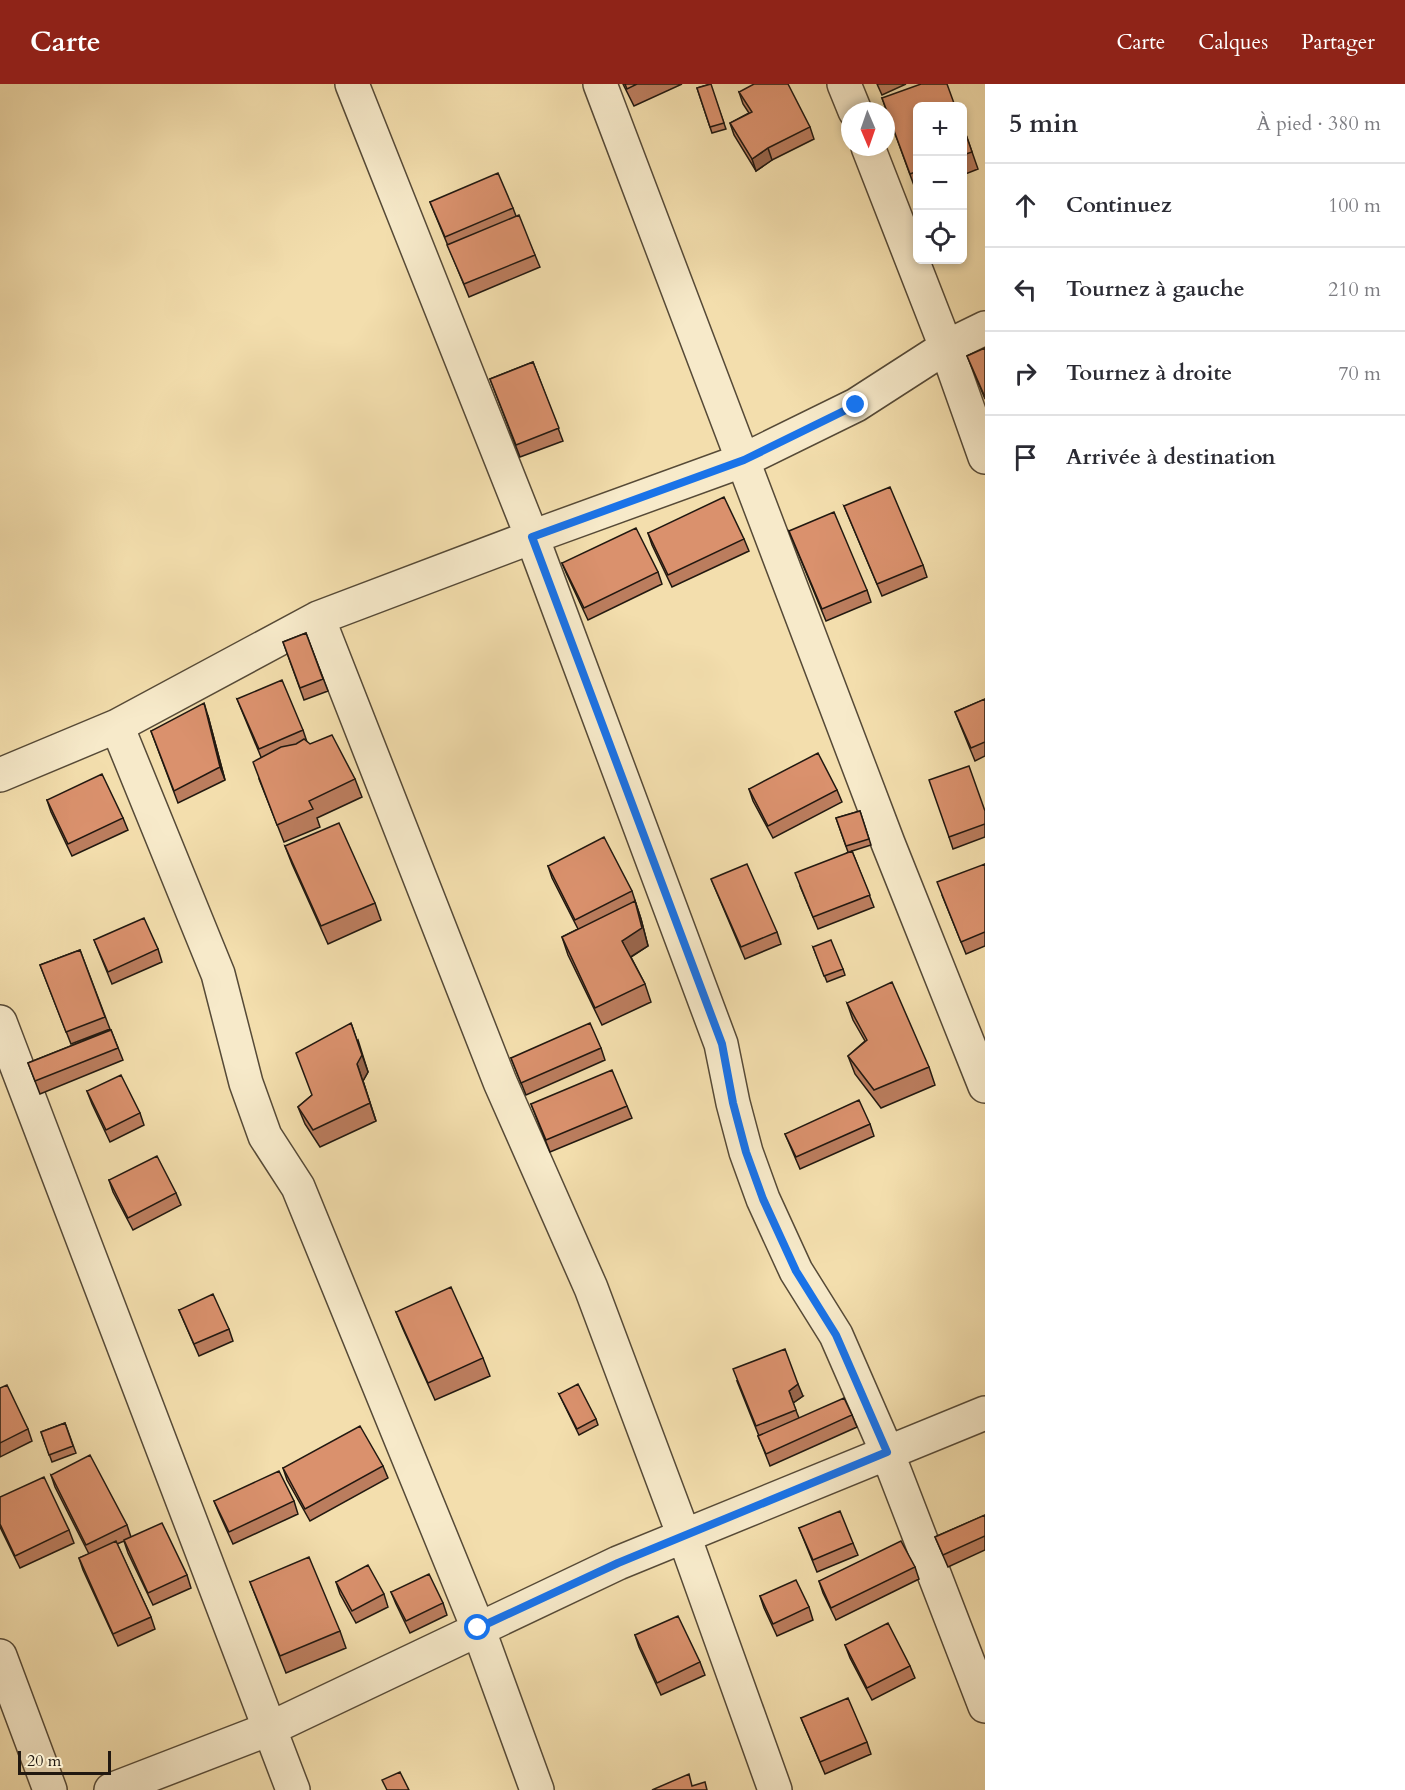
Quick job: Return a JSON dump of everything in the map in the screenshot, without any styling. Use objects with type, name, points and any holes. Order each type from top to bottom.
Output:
[{"type":"street","points":[[352,84],[532,537],[722,1044],[746,1152],[763,1199],[796,1271],[836,1335],[887,1452],[985,1706]]},
{"type":"street","points":[[600,84],[888,843],[985,1086]]},
{"type":"street","points":[[844,84],[851,102]]},
{"type":"street","points":[[872,156],[946,347],[985,457]]},
{"type":"street","points":[[0,775],[117,726],[318,618],[744,460],[856,405],[946,347],[985,328]]},
{"type":"street","points":[[318,618],[500,1082],[591,1288],[684,1536],[775,1790]]},
{"type":"street","points":[[117,726],[218,974],[246,1083],[265,1136],[298,1187],[478,1628],[537,1790]]},
{"type":"street","points":[[0,1022],[293,1790]]},
{"type":"street","points":[[111,1790],[269,1729],[618,1563],[985,1413]]},
{"type":"street","points":[[0,1656],[50,1790]]},
{"type":"building","points":[[625,84],[637,84],[627,89]]},
{"type":"building","points":[[711,84],[724,123],[710,127],[697,88]]},
{"type":"building","points":[[754,84],[788,84],[810,127],[768,148],[752,159],[730,123],[752,112],[739,92]]},
{"type":"building","points":[[921,84],[947,84],[954,102],[913,102],[913,173],[910,174],[895,133],[895,102],[883,102],[882,98]]},
{"type":"building","points":[[967,138],[972,152],[967,154]]},
{"type":"building","points":[[498,173],[513,208],[445,237],[430,202]]},
{"type":"building","points":[[519,215],[535,255],[464,284],[447,245]]},
{"type":"building","points":[[985,348],[985,397],[967,356]]},
{"type":"building","points":[[533,362],[559,428],[516,445],[490,379]]},
{"type":"building","points":[[890,487],[923,565],[877,584],[844,506]]},
{"type":"building","points":[[724,497],[744,539],[668,575],[648,533]]},
{"type":"building","points":[[834,512],[867,590],[822,609],[789,531]]},
{"type":"building","points":[[636,528],[658,572],[584,608],[562,563]]},
{"type":"building","points":[[306,633],[323,679],[300,688],[283,642]]},
{"type":"building","points":[[282,680],[303,730],[259,749],[237,699]]},
{"type":"building","points":[[985,699],[985,742],[971,748],[955,712]]},
{"type":"building","points":[[204,703],[220,767],[174,791],[151,731]]},
{"type":"building","points":[[332,735],[355,779],[309,801],[313,809],[277,825],[253,762],[281,747],[296,744],[304,739],[310,744]]},
{"type":"building","points":[[818,753],[837,790],[768,826],[749,789]]},
{"type":"building","points":[[969,766],[985,811],[985,824],[949,837],[929,780]]},
{"type":"building","points":[[102,774],[123,818],[68,844],[47,800]]},
{"type":"building","points":[[860,811],[869,839],[846,846],[836,818]]},
{"type":"building","points":[[339,823],[375,903],[321,926],[285,846]]},
{"type":"building","points":[[604,837],[632,891],[575,920],[548,866]]},
{"type":"building","points":[[852,851],[870,895],[813,917],[795,873]]},
{"type":"building","points":[[747,864],[777,932],[741,947],[711,879]]},
{"type":"building","points":[[985,864],[985,932],[961,942],[937,882]]},
{"type":"building","points":[[635,901],[642,928],[622,941],[645,984],[595,1008],[562,937]]},
{"type":"building","points":[[144,918],[158,949],[108,972],[94,940]]},
{"type":"building","points":[[831,940],[843,969],[824,976],[813,947]]},
{"type":"building","points":[[80,950],[105,1017],[66,1032],[40,965]]},
{"type":"building","points":[[892,982],[929,1067],[874,1090],[848,1056],[867,1040],[847,1003]]},
{"type":"building","points":[[351,1023],[362,1055],[357,1064],[370,1103],[313,1130],[298,1107],[312,1095],[296,1053]]},
{"type":"building","points":[[590,1023],[601,1048],[521,1083],[511,1058]]},
{"type":"building","points":[[111,1030],[118,1048],[35,1081],[28,1063]]},
{"type":"building","points":[[612,1070],[627,1106],[546,1140],[531,1104]]},
{"type":"building","points":[[121,1075],[140,1113],[106,1130],[87,1091]]},
{"type":"building","points":[[859,1100],[870,1124],[796,1157],[785,1134]]},
{"type":"building","points":[[157,1156],[176,1193],[128,1218],[109,1180]]},
{"type":"building","points":[[451,1287],[483,1358],[428,1383],[396,1312]]},
{"type":"building","points":[[213,1294],[229,1329],[194,1344],[179,1310]]},
{"type":"building","points":[[785,1349],[798,1384],[789,1391],[796,1410],[756,1426],[733,1369]]},
{"type":"building","points":[[578,1384],[596,1419],[577,1429],[559,1394]]},
{"type":"building","points":[[7,1385],[28,1429],[0,1443],[0,1388]]},
{"type":"building","points":[[844,1398],[852,1415],[766,1454],[758,1436]]},
{"type":"building","points":[[65,1423],[73,1446],[49,1455],[41,1432]]},
{"type":"building","points":[[360,1426],[383,1466],[305,1509],[283,1468]]},
{"type":"building","points":[[90,1455],[127,1525],[86,1545],[51,1475]]},
{"type":"building","points":[[279,1471],[294,1501],[229,1532],[214,1501]]},
{"type":"building","points":[[44,1477],[69,1530],[15,1556],[0,1524],[0,1497]]},
{"type":"building","points":[[840,1511],[853,1543],[813,1560],[799,1528]]},
{"type":"building","points":[[985,1515],[985,1536],[943,1555],[935,1537]]},
{"type":"building","points":[[162,1523],[187,1575],[148,1593],[124,1540]]},
{"type":"building","points":[[116,1541],[151,1617],[113,1634],[79,1558]]},
{"type":"building","points":[[901,1541],[915,1567],[831,1608],[819,1581]]},
{"type":"building","points":[[309,1557],[340,1631],[280,1656],[250,1582]]},
{"type":"building","points":[[368,1565],[384,1594],[352,1611],[336,1582]]},
{"type":"building","points":[[429,1574],[443,1603],[406,1621],[391,1592]]},
{"type":"building","points":[[796,1580],[809,1607],[773,1624],[760,1596]]},
{"type":"building","points":[[678,1616],[700,1662],[657,1683],[635,1635]]},
{"type":"building","points":[[888,1623],[910,1666],[867,1688],[845,1645]]},
{"type":"building","points":[[848,1698],[867,1742],[820,1762],[801,1718]]},
{"type":"building","points":[[400,1772],[409,1790],[387,1790],[382,1780]]},
{"type":"building","points":[[689,1774],[692,1786],[705,1782],[707,1790],[652,1790]]},
{"type":"route","points":[[478,1628],[618,1563],[887,1452],[836,1335],[796,1271],[763,1199],[746,1152],[733,1103],[722,1044],[532,537],[744,460],[856,405]]}]
